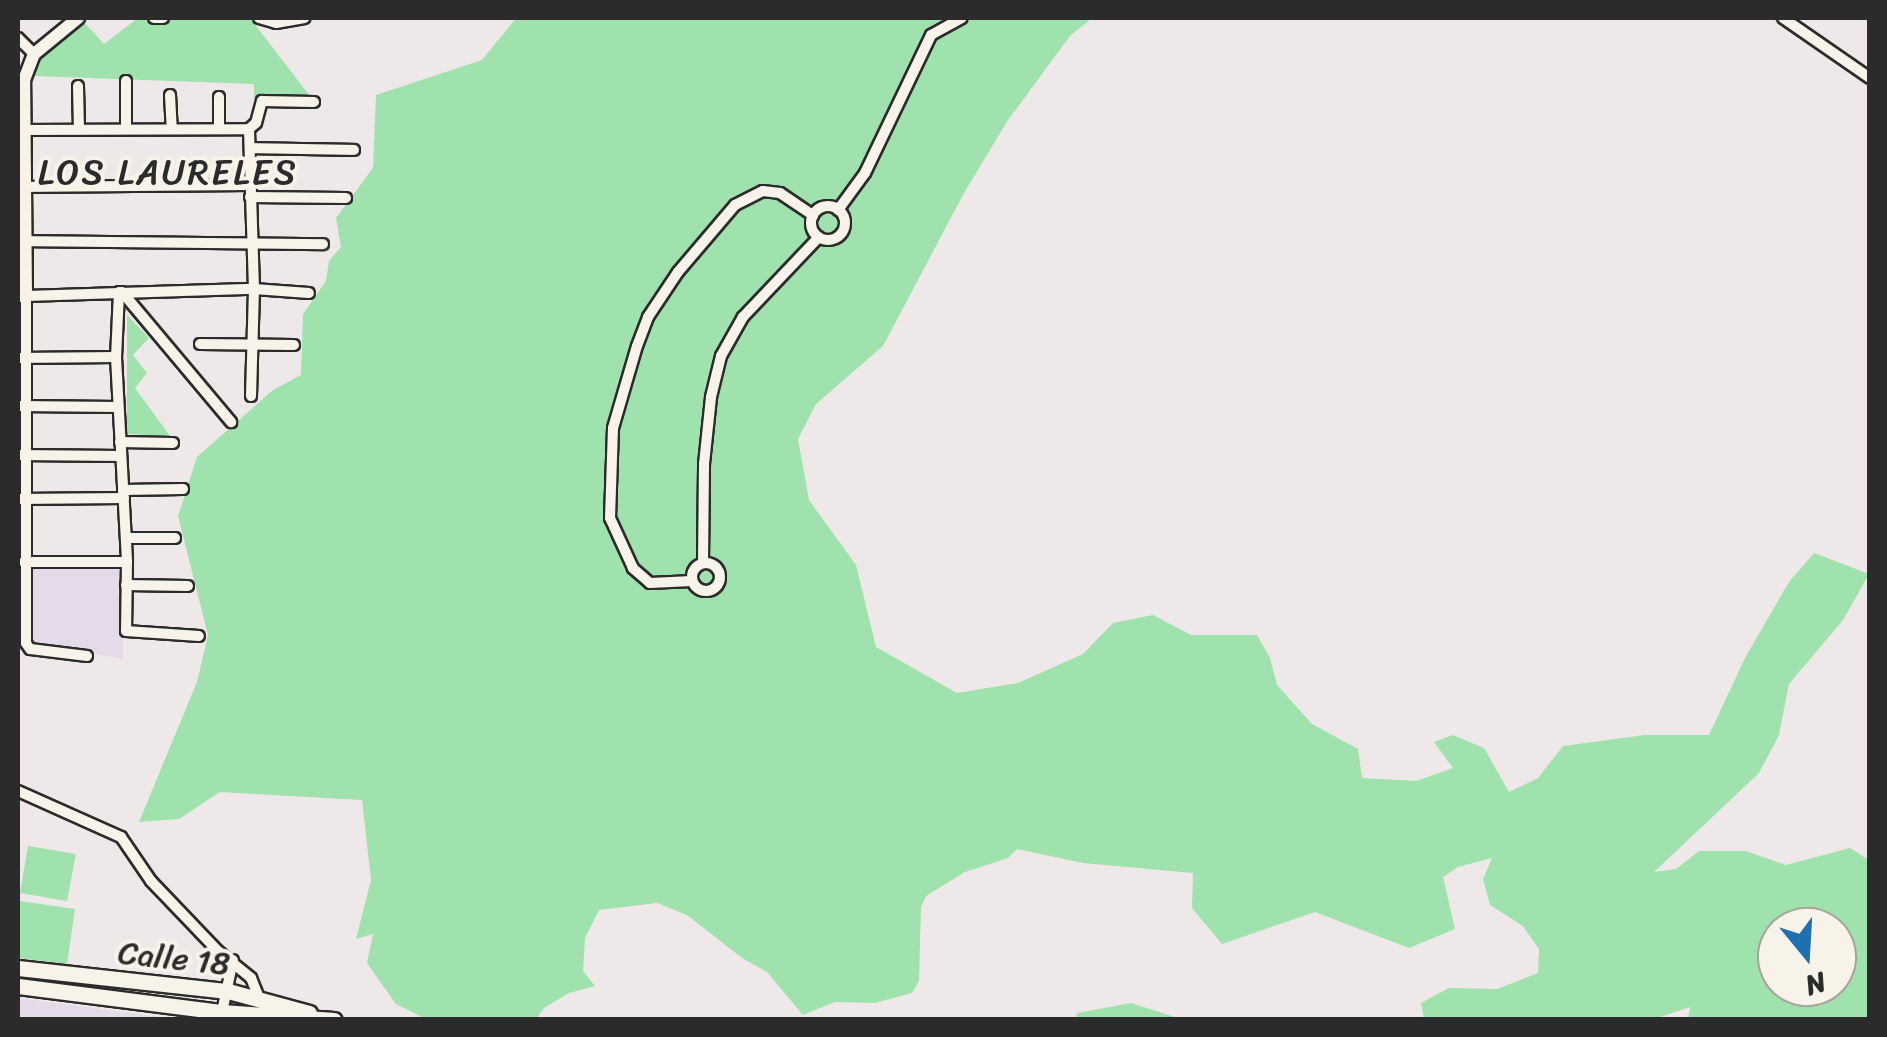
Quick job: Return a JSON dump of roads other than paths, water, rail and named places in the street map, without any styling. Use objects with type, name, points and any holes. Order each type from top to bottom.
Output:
[{"type":"main road","name":"Calle 18","points":[[18,968],[261,997],[328,1019]]},
{"type":"main road","name":"Calle 18","points":[[18,986],[222,1012],[328,1019]]},
{"type":"street","points":[[78,18],[34,54],[21,80],[21,600],[27,647],[87,656]]},
{"type":"street","points":[[154,18],[163,18]]},
{"type":"street","points":[[259,18],[276,23],[305,18]]},
{"type":"street","points":[[838,210],[865,173],[931,34],[962,18]]},
{"type":"street","points":[[1784,18],[1870,78]]},
{"type":"street","points":[[18,38],[34,54]]},
{"type":"street","points":[[126,80],[126,129]]},
{"type":"street","points":[[78,86],[78,130]]},
{"type":"street","points":[[170,95],[172,129]]},
{"type":"street","points":[[218,129],[219,97]]},
{"type":"street","points":[[21,130],[249,129],[256,123],[262,101],[314,102]]},
{"type":"street","points":[[249,129],[254,290],[252,396]]},
{"type":"street","points":[[250,148],[354,150]]},
{"type":"street","points":[[22,188],[250,191],[346,198]]},
{"type":"street","points":[[692,581],[673,586],[650,583],[633,568],[610,518],[613,428],[637,346],[648,317],[678,272],[736,205],[763,191],[780,192],[813,216]]},
{"type":"street","points":[[703,563],[707,434],[721,356],[743,317],[819,238],[834,239],[842,233],[845,223],[838,210],[827,206],[813,216],[812,228],[819,238]]},
{"type":"street","points":[[22,241],[323,244]]},
{"type":"street","points":[[22,296],[254,290],[308,293]]},
{"type":"street","points":[[121,292],[116,358],[128,634],[199,636]]},
{"type":"street","points":[[121,292],[231,422]]},
{"type":"street","points":[[200,344],[294,345]]},
{"type":"street","points":[[21,358],[116,358]]},
{"type":"street","points":[[22,406],[118,407]]},
{"type":"street","points":[[120,442],[173,444]]},
{"type":"street","points":[[22,455],[121,456]]},
{"type":"street","points":[[22,499],[183,488]]},
{"type":"street","points":[[126,538],[175,538]]},
{"type":"street","points":[[22,555],[127,562]]},
{"type":"street","points":[[703,563],[716,566],[719,584],[702,591],[692,581],[695,568],[703,563]]},
{"type":"street","points":[[126,585],[188,586]]},
{"type":"street","points":[[18,791],[121,837],[151,881],[218,952],[233,960],[261,997],[260,1015]]},
{"type":"street","points":[[222,1012],[233,960]]},
{"type":"district","name":"LOS LAURELES","points":[[168,172]]}]
